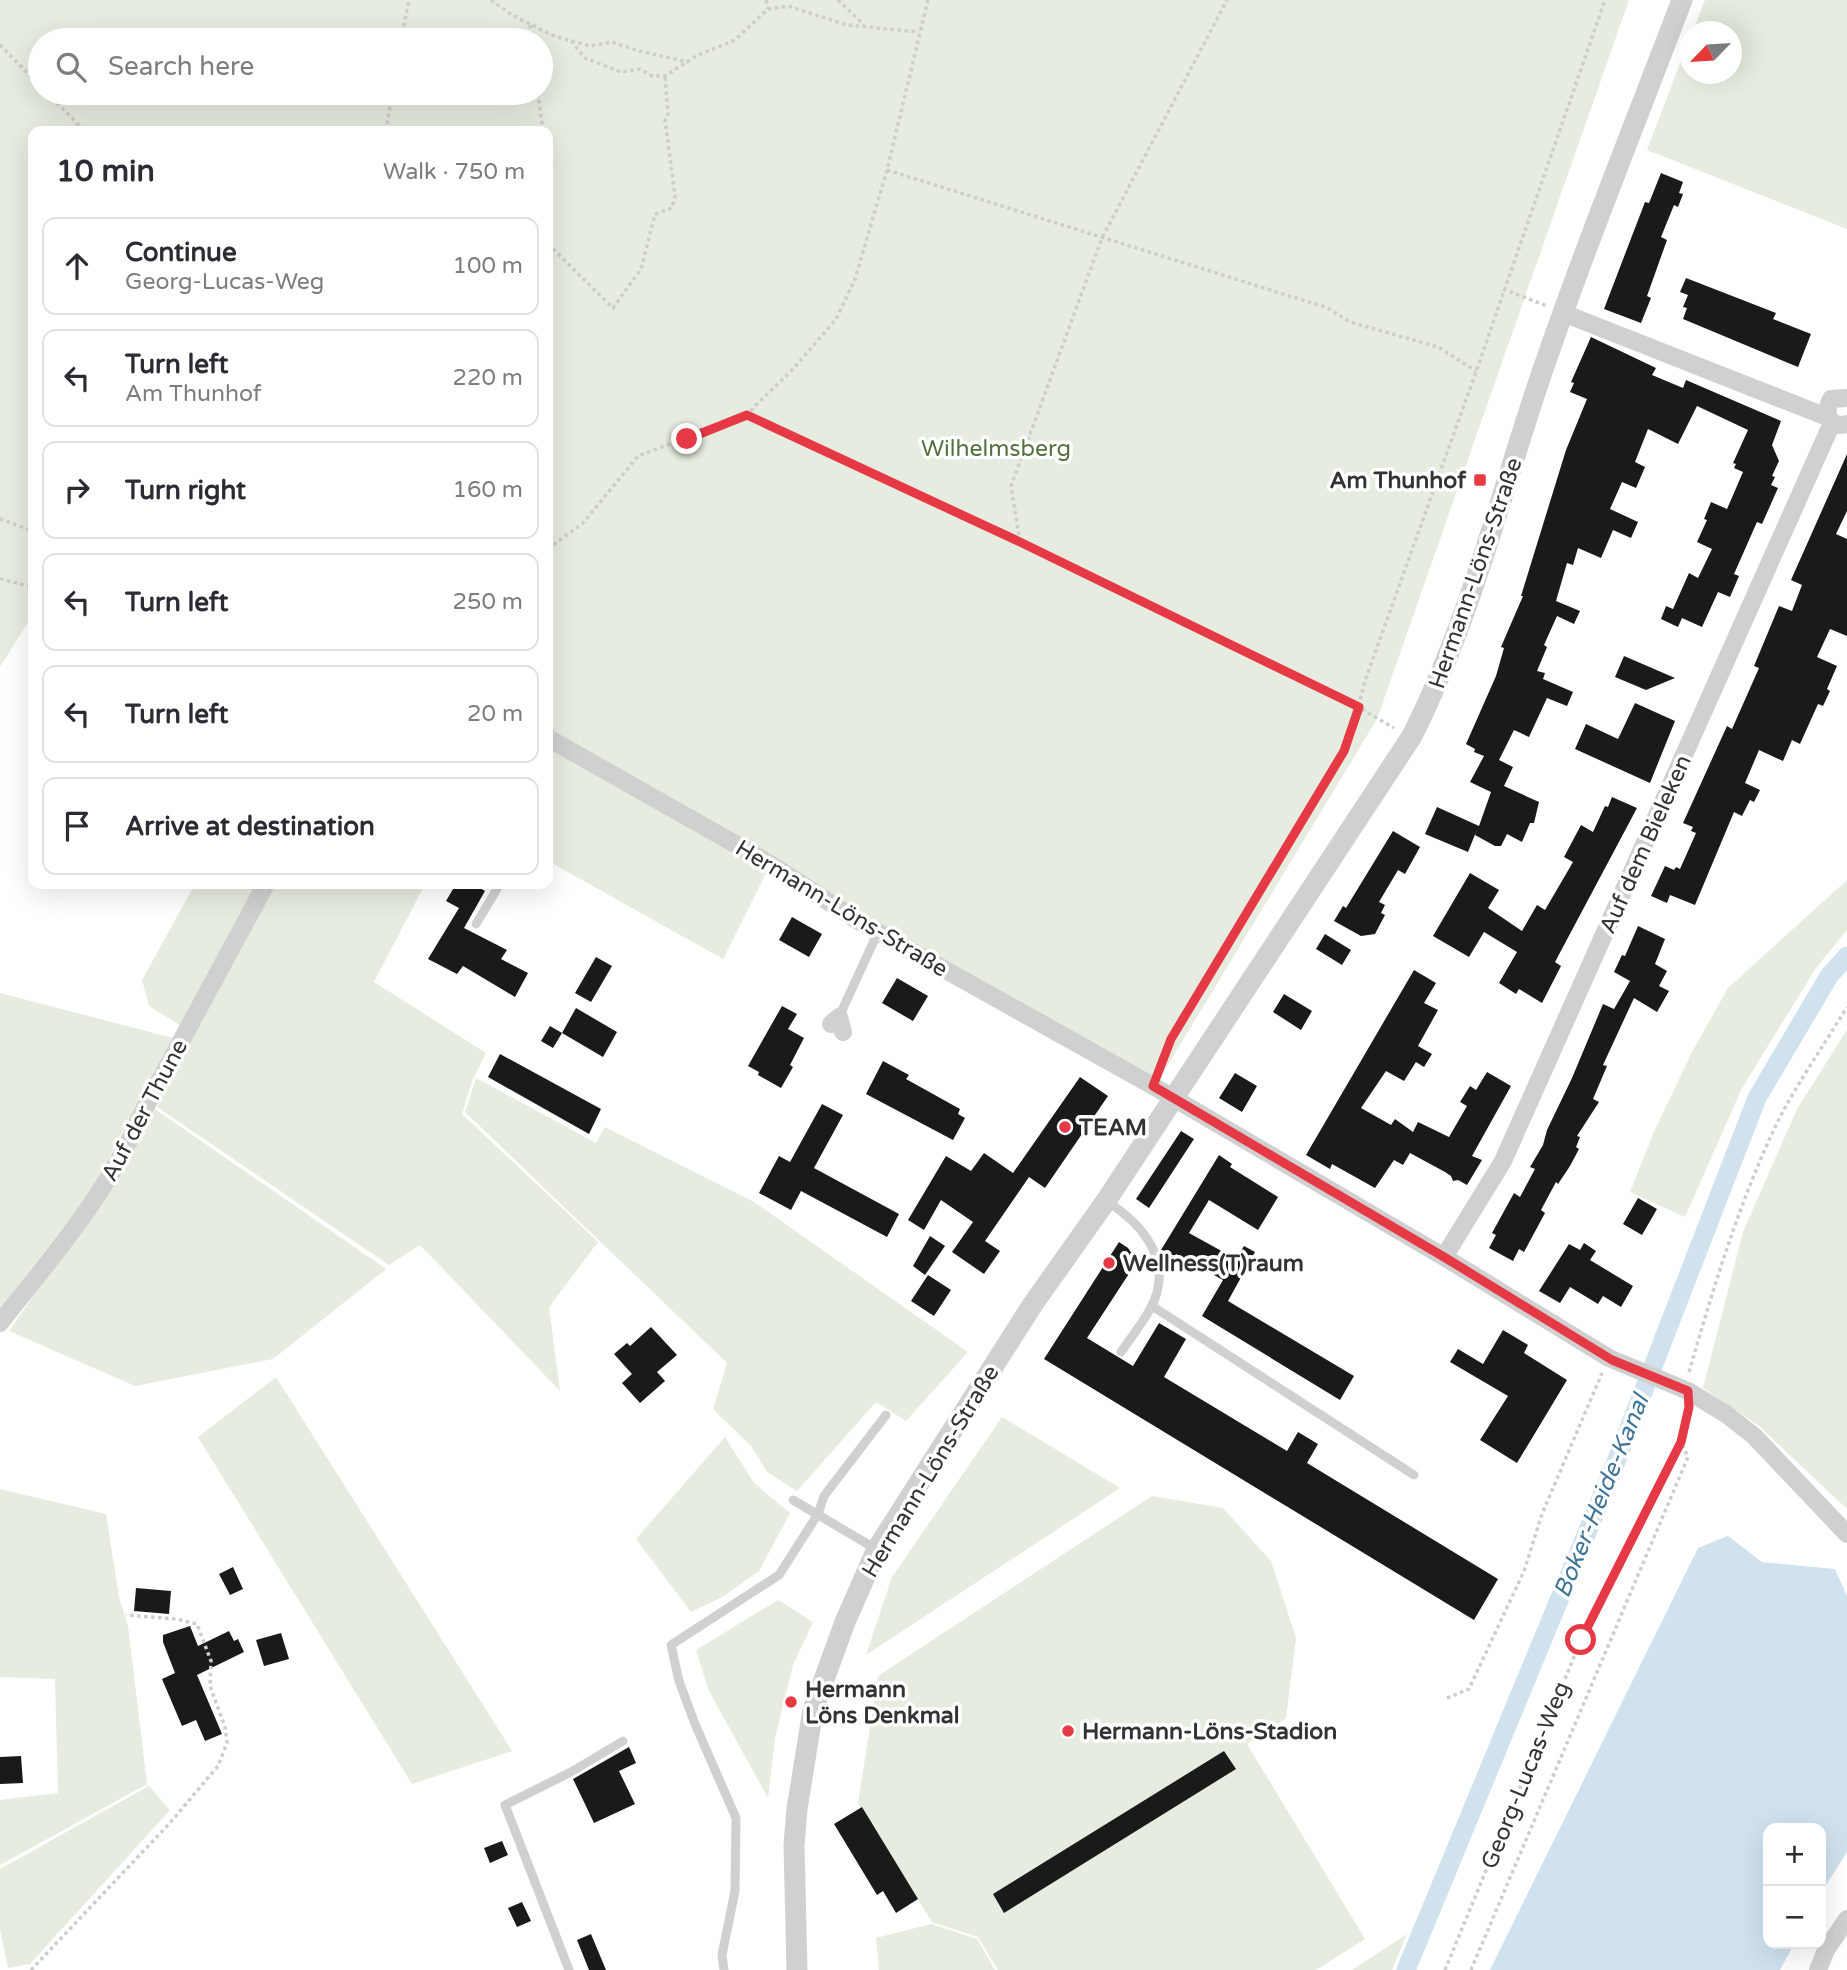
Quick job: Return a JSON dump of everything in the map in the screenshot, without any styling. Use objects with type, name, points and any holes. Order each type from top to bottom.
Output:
[{"type":"street","name":"Hermann-Löns-Straße","points":[[797,1970],[794,1845],[813,1710],[845,1622],[877,1549],[1033,1304],[1106,1201],[1412,736],[1433,695],[1465,612],[1563,313],[1682,0]]},
{"type":"street","points":[[1563,313],[1835,421]]},
{"type":"street","name":"Auf dem Bieleken","points":[[1444,1257],[1503,1161],[1835,421],[1826,410],[1831,399],[1847,398]]},
{"type":"street","name":"Hermann-Löns-Straße","points":[[553,741],[772,865],[878,932],[1173,1098]]},
{"type":"street","name":"Auf der Thune","points":[[0,1323],[104,1187],[264,889]]},
{"type":"street","points":[[1173,1098],[1444,1257],[1612,1360],[1681,1388],[1726,1414],[1754,1436],[1847,1534]]},
{"type":"street","points":[[1818,1970],[1826,1950],[1847,1919]]},
{"type":"lane","points":[[476,924],[496,889]]},
{"type":"lane","points":[[838,1024],[878,932]]},
{"type":"lane","points":[[1106,1201],[1146,1234],[1156,1255],[1160,1275],[1152,1306],[1121,1352]]},
{"type":"lane","points":[[1152,1306],[1414,1475]]},
{"type":"lane","points":[[724,1970],[722,1955],[735,1891],[736,1818],[695,1724],[679,1681],[671,1645],[779,1575],[818,1514],[824,1496],[886,1415]]},
{"type":"lane","points":[[793,1500],[877,1549]]},
{"type":"lane","points":[[569,1970],[505,1805],[571,1772],[623,1741]]},
{"type":"path","points":[[404,28],[410,0]]},
{"type":"path","points":[[491,0],[512,15],[538,28]]},
{"type":"path","points":[[766,0],[768,9]]},
{"type":"path","points":[[838,0],[865,27]]},
{"type":"path","points":[[553,545],[583,523],[638,456],[747,415],[794,368],[836,319],[855,279],[887,170],[928,0]]},
{"type":"path","points":[[1020,542],[1011,486],[1102,238],[1227,0]]},
{"type":"path","points":[[1153,1086],[1171,1039],[1344,751],[1366,678],[1605,0]]},
{"type":"path","points":[[571,41],[585,58],[621,72],[640,69],[652,76],[665,76],[698,55],[735,40],[768,9],[788,6],[847,25],[919,32]]},
{"type":"path","points":[[530,24],[530,28]]},
{"type":"path","points":[[553,36],[590,46],[612,42],[688,62]]},
{"type":"path","points":[[0,45],[28,74]]},
{"type":"path","points":[[553,249],[613,308],[641,269],[655,214],[672,208],[675,196],[665,120],[668,115],[665,76]]},
{"type":"path","points":[[59,105],[80,126]]},
{"type":"path","points":[[387,126],[391,105]]},
{"type":"path","points":[[540,105],[542,126]]},
{"type":"path","points":[[887,170],[1328,308],[1350,322],[1438,348],[1476,372]]},
{"type":"path","points":[[1503,289],[1563,313]]},
{"type":"path","points":[[747,415],[1020,542],[1359,707],[1388,726],[1412,736]]},
{"type":"path","points":[[0,519],[28,529]]},
{"type":"path","points":[[0,579],[28,586]]},
{"type":"path","name":"Georg-Lucas-Weg","points":[[1445,1970],[1581,1640],[1681,1442],[1689,1407],[1681,1388],[1688,1378],[1738,1213],[1779,1119],[1847,1007]]},
{"type":"path","points":[[1447,1698],[1469,1689],[1524,1572],[1542,1514],[1612,1360]]},
{"type":"path","points":[[1471,1970],[1688,1457],[1681,1442]]},
{"type":"path","points":[[31,1970],[169,1824],[218,1766],[227,1743],[225,1727],[210,1686],[211,1661],[197,1624],[176,1619],[126,1615]]},
{"type":"green space","name":"Wilhelmsberg","points":[[0,0],[1629,0],[1377,719],[1157,1083],[772,861],[723,959],[553,864],[553,126],[28,126],[28,622],[0,667]]},
{"type":"green space","points":[[1705,0],[1847,0],[1847,229],[1647,150],[1679,66],[1679,84],[1742,84],[1742,21],[1697,21]]},
{"type":"green space","points":[[1847,880],[1847,930],[1816,968],[1742,1088],[1685,1217],[1630,1192],[1654,1132],[1692,1052],[1728,988]]},
{"type":"green space","points":[[192,889],[422,889],[374,982],[486,1053],[473,1079],[462,1114],[598,1242],[549,1307],[560,1391],[420,1245],[389,1265],[157,1107],[194,1034],[149,1006],[142,980]]},
{"type":"green space","points":[[0,993],[173,1038],[117,1141],[99,1181],[0,1309]]},
{"type":"green space","points":[[1847,1030],[1847,1509],[1759,1426],[1703,1388],[1743,1232],[1797,1109]]},
{"type":"green space","points":[[476,1078],[596,1143],[605,1127],[754,1202],[968,1352],[906,1421],[876,1402],[797,1491],[767,1472],[752,1447],[713,1409],[727,1363],[465,1112]]},
{"type":"green space","points":[[155,1109],[386,1269],[273,1359],[135,1386],[9,1331],[103,1194]]},
{"type":"green space","points":[[276,1377],[512,1751],[412,1784],[198,1437]]},
{"type":"green space","points":[[1002,1417],[1120,1488],[866,1655],[892,1577]]},
{"type":"green space","points":[[725,1437],[754,1483],[790,1513],[759,1571],[724,1596],[691,1612],[636,1539]]},
{"type":"green space","points":[[0,1489],[106,1514],[119,1597],[128,1626],[147,1784],[0,1865],[0,1800],[58,1793],[55,1679],[0,1677]]},
{"type":"green space","name":"Hermann-Löns-Stadion","points":[[1152,1496],[1223,1508],[1271,1561],[1296,1638],[1286,1718],[1247,1744],[1365,1939],[1316,1970],[998,1970],[978,1937],[932,1922],[858,1803],[878,1676]]},
{"type":"green space","points":[[778,1600],[813,1622],[793,1665],[775,1738],[768,1798],[709,1691],[696,1650]]},
{"type":"green space","points":[[149,1786],[170,1810],[30,1964],[8,1968],[0,1929],[0,1869]]},
{"type":"green space","points":[[931,1924],[977,1939],[995,1970],[879,1970],[876,1938]]},
{"type":"green space","points":[[1407,1934],[1392,1970],[1352,1970]]},
{"type":"water","points":[[1728,1536],[1762,1562],[1835,1569],[1847,1596],[1847,1852],[1826,1885],[1826,1823],[1763,1823],[1763,1949],[1791,1949],[1780,1970],[1490,1970],[1698,1548]]},
{"type":"building","points":[[1661,173],[1683,182],[1679,193],[1683,194],[1678,207],[1674,205],[1661,237],[1667,240],[1647,296],[1651,298],[1641,323],[1604,309],[1645,202],[1649,203]]},
{"type":"building","points":[[1686,278],[1776,313],[1773,319],[1811,334],[1798,367],[1683,319],[1687,308],[1683,307],[1688,295],[1680,292]]},
{"type":"building","points":[[1591,337],[1656,368],[1652,375],[1683,388],[1686,380],[1781,421],[1772,445],[1779,461],[1771,485],[1778,488],[1762,524],[1757,522],[1734,574],[1739,576],[1730,597],[1718,592],[1702,627],[1682,618],[1678,627],[1661,619],[1666,606],[1673,609],[1689,573],[1698,578],[1712,549],[1697,542],[1707,520],[1704,519],[1711,502],[1727,509],[1743,472],[1734,468],[1736,464],[1733,463],[1748,430],[1697,406],[1678,444],[1648,429],[1635,462],[1645,467],[1636,488],[1622,482],[1610,509],[1638,522],[1631,538],[1613,530],[1601,558],[1578,548],[1573,565],[1567,563],[1556,601],[1580,611],[1574,624],[1557,616],[1544,645],[1547,647],[1537,671],[1545,673],[1543,679],[1573,692],[1567,706],[1547,698],[1529,737],[1514,730],[1499,760],[1513,767],[1504,786],[1539,802],[1534,823],[1530,823],[1522,842],[1507,834],[1501,846],[1495,846],[1475,835],[1478,827],[1468,852],[1425,834],[1437,807],[1479,826],[1491,792],[1470,782],[1484,756],[1474,752],[1475,749],[1466,744],[1496,676],[1504,648],[1501,647],[1523,596],[1566,450],[1587,399],[1570,392],[1574,383],[1571,382]]},
{"type":"building","points":[[1847,454],[1847,511],[1836,534],[1847,539],[1847,636],[1830,629],[1817,657],[1837,666],[1827,689],[1830,691],[1823,706],[1818,704],[1800,744],[1792,740],[1783,761],[1759,750],[1745,783],[1760,790],[1754,802],[1750,800],[1742,816],[1734,812],[1695,905],[1670,895],[1667,903],[1651,896],[1665,866],[1674,870],[1676,867],[1680,869],[1696,833],[1691,831],[1693,827],[1683,823],[1727,726],[1732,729],[1759,668],[1754,666],[1779,606],[1792,611],[1802,585],[1791,580]]},
{"type":"building","points":[[1624,656],[1675,678],[1646,690],[1615,677]]},
{"type":"building","points":[[1635,703],[1675,721],[1650,783],[1575,749],[1586,724],[1618,739]]},
{"type":"building","points":[[1612,797],[1637,808],[1555,962],[1561,966],[1542,1003],[1519,989],[1516,994],[1499,983],[1517,952],[1484,932],[1469,957],[1433,936],[1470,873],[1499,890],[1488,908],[1522,931],[1537,905],[1545,910],[1573,862],[1564,857],[1581,825],[1593,832]]},
{"type":"building","points":[[1393,831],[1420,847],[1405,874],[1398,870],[1379,902],[1385,905],[1381,913],[1385,915],[1375,934],[1361,936],[1334,921],[1343,906],[1346,908]]},
{"type":"building","points":[[453,889],[485,891],[464,928],[507,950],[501,959],[528,973],[515,997],[463,966],[457,974],[428,959],[459,908],[446,901]]},
{"type":"building","points":[[792,917],[822,934],[809,957],[779,940]]},
{"type":"building","points":[[1638,926],[1665,939],[1655,964],[1667,971],[1659,986],[1669,991],[1657,1012],[1634,998],[1603,1065],[1607,1066],[1593,1099],[1599,1102],[1577,1136],[1580,1137],[1576,1147],[1579,1149],[1541,1210],[1545,1213],[1524,1252],[1519,1249],[1513,1261],[1489,1248],[1496,1235],[1492,1233],[1514,1193],[1520,1197],[1535,1169],[1530,1167],[1543,1145],[1547,1130],[1603,1004],[1614,1009],[1630,981],[1614,972],[1622,955],[1625,956]]},
{"type":"building","points":[[1325,934],[1351,950],[1342,965],[1316,949]]},
{"type":"building","points":[[596,957],[612,966],[591,1002],[575,993]]},
{"type":"building","points":[[1414,970],[1436,983],[1424,1003],[1438,1010],[1418,1046],[1432,1054],[1424,1067],[1416,1062],[1404,1081],[1386,1071],[1361,1108],[1391,1125],[1395,1119],[1413,1132],[1418,1122],[1449,1137],[1467,1106],[1460,1102],[1470,1086],[1476,1090],[1487,1072],[1511,1086],[1472,1156],[1482,1160],[1467,1185],[1458,1180],[1453,1181],[1445,1172],[1410,1153],[1403,1165],[1394,1160],[1375,1188],[1332,1164],[1330,1169],[1306,1155]]},
{"type":"building","points":[[897,978],[928,996],[913,1021],[882,1003]]},
{"type":"building","points":[[1284,994],[1312,1011],[1301,1030],[1273,1012]]},
{"type":"building","points":[[782,1006],[797,1014],[788,1029],[804,1038],[790,1065],[793,1067],[781,1088],[748,1066]]},
{"type":"building","points":[[576,1008],[617,1032],[603,1057],[562,1033]]},
{"type":"building","points":[[550,1026],[562,1033],[553,1048],[541,1041]]},
{"type":"building","points":[[500,1054],[601,1109],[589,1134],[488,1077]]},
{"type":"building","points":[[883,1061],[909,1075],[906,1079],[960,1109],[958,1114],[965,1118],[953,1140],[866,1094]]},
{"type":"building","points":[[1235,1073],[1257,1086],[1242,1112],[1219,1098]]},
{"type":"building","points":[[1080,1077],[1108,1096],[1045,1188],[1029,1177],[985,1241],[1000,1251],[984,1274],[952,1252],[973,1222],[941,1200],[924,1230],[908,1220],[946,1156],[971,1171],[984,1153],[1013,1173]]},
{"type":"building","points":[[822,1104],[843,1115],[814,1168],[899,1214],[887,1237],[801,1191],[791,1210],[759,1193],[779,1156],[790,1162]]},
{"type":"building","points":[[1181,1131],[1194,1139],[1149,1208],[1136,1199]]},
{"type":"building","points":[[1219,1155],[1232,1164],[1230,1167],[1278,1197],[1258,1230],[1209,1200],[1189,1233],[1236,1259],[1244,1246],[1255,1252],[1228,1301],[1354,1376],[1340,1400],[1202,1316],[1223,1280],[1176,1254],[1174,1258],[1161,1250]]},
{"type":"building","points":[[1638,1198],[1657,1209],[1642,1235],[1623,1224]]},
{"type":"building","points":[[930,1236],[945,1246],[925,1275],[913,1266]]},
{"type":"building","points":[[1119,1242],[1128,1248],[1135,1258],[1134,1266],[1087,1338],[1133,1366],[1159,1323],[1186,1339],[1164,1377],[1287,1451],[1298,1432],[1318,1444],[1307,1463],[1498,1579],[1474,1620],[1044,1359]]},
{"type":"building","points":[[1584,1243],[1596,1251],[1590,1260],[1633,1286],[1621,1307],[1603,1296],[1598,1304],[1570,1287],[1560,1303],[1539,1291],[1569,1244],[1580,1250]]},
{"type":"building","points":[[928,1275],[951,1290],[934,1316],[911,1301]]},
{"type":"building","points":[[651,1327],[677,1355],[657,1372],[665,1381],[640,1403],[622,1383],[632,1374],[614,1354],[627,1343],[630,1346]]},
{"type":"building","points":[[1503,1330],[1528,1345],[1524,1353],[1567,1380],[1517,1463],[1480,1440],[1508,1396],[1450,1362],[1458,1349],[1483,1364]]},
{"type":"building","points":[[233,1567],[243,1589],[230,1595],[219,1574]]},
{"type":"building","points":[[136,1588],[171,1591],[169,1614],[134,1611]]},
{"type":"building","points":[[190,1626],[198,1646],[229,1631],[234,1641],[238,1639],[244,1652],[197,1675],[222,1734],[205,1741],[196,1720],[182,1726],[162,1679],[175,1673],[163,1642],[163,1635]]},
{"type":"building","points":[[281,1633],[289,1659],[264,1666],[256,1640]]},
{"type":"building","points":[[629,1747],[636,1763],[619,1771],[635,1804],[594,1823],[573,1779]]},
{"type":"building","points":[[1224,1751],[1236,1769],[1004,1913],[993,1894]]},
{"type":"building","points":[[21,1756],[23,1783],[0,1784],[0,1757]]},
{"type":"building","points":[[862,1807],[918,1899],[896,1913],[883,1891],[877,1895],[834,1824]]},
{"type":"building","points":[[502,1841],[508,1855],[490,1863],[484,1848]]},
{"type":"building","points":[[522,1902],[531,1921],[517,1927],[508,1908]]},
{"type":"building","points":[[591,1934],[606,1970],[589,1970],[577,1940]]},
{"type":"waterway","name":"Boker-Heide-Kanal","points":[[1406,1970],[1612,1472],[1757,1098],[1829,976],[1847,956]]},
{"type":"place","name":"Am Thunhof","points":[[1480,480]]},
{"type":"place","name":"TEAM","points":[[1065,1127]]},
{"type":"place","name":"Wellness(T)raum","points":[[1109,1263]]},
{"type":"place","name":"Hermann Löns Denkmal","points":[[791,1702]]},
{"type":"place","name":"Hermann-Löns-Stadion","points":[[1068,1731]]},
{"type":"route","points":[[687,439],[747,415],[1020,542],[1359,707],[1344,751],[1171,1039],[1153,1086],[1444,1257],[1612,1360],[1688,1391],[1687,1424],[1681,1442],[1581,1640]]}]
